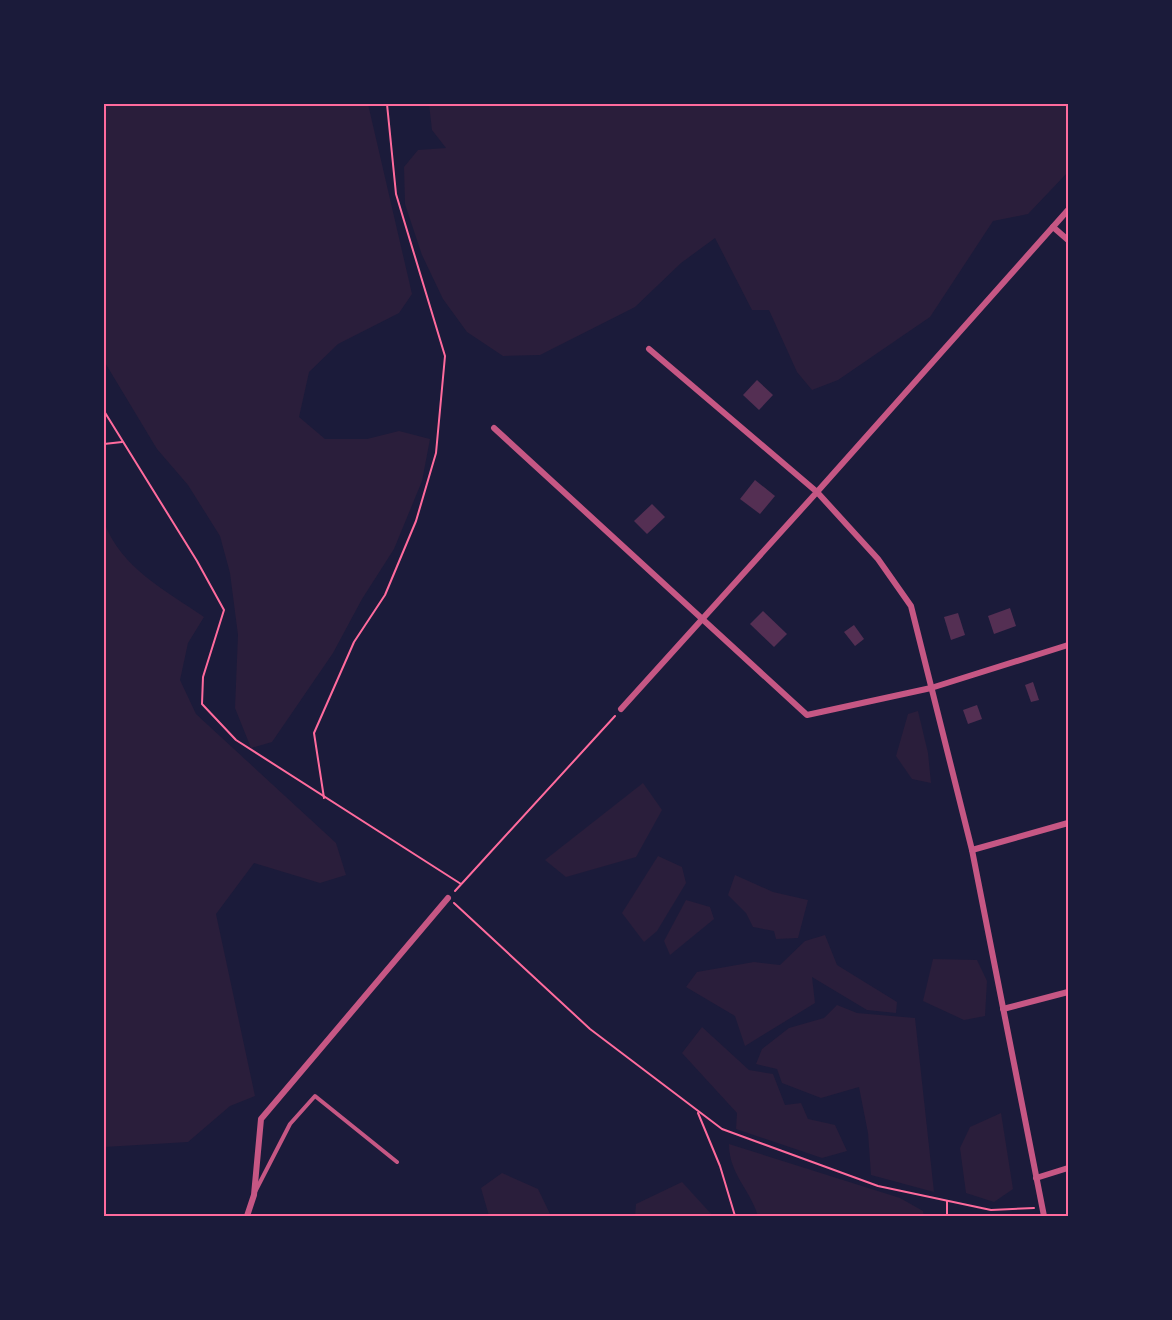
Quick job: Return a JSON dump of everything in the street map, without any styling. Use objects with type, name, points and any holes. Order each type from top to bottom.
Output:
[{"type":"street","points":[[621,709],[1068,210]]},
{"type":"street","points":[[1053,227],[1068,240]]},
{"type":"street","points":[[649,349],[817,492],[878,559],[911,606],[972,850],[1044,1216]]},
{"type":"street","points":[[494,428],[807,715],[931,688],[1068,645]]},
{"type":"street","points":[[972,850],[1068,823]]},
{"type":"street","points":[[247,1216],[254,1195],[261,1119],[448,898]]},
{"type":"street","points":[[1003,1009],[1068,992]]},
{"type":"street","points":[[1036,1178],[1068,1168]]},
{"type":"lane","points":[[254,1195],[290,1124],[315,1096],[397,1162]]},
{"type":"path","points":[[324,798],[314,733],[354,642],[385,595],[416,521],[436,453],[445,356],[396,194],[387,104]]},
{"type":"path","points":[[104,411],[197,561],[224,610],[203,677],[202,704],[236,740],[461,884]]},
{"type":"path","points":[[104,444],[123,442]]},
{"type":"path","points":[[621,709],[448,898],[590,1029],[722,1130],[878,1186],[991,1210],[1042,1208]]},
{"type":"path","points":[[697,1111],[720,1166],[735,1216]]},
{"type":"path","points":[[947,1201],[947,1216]]},
{"type":"shaded area","points":[[104,104],[368,104],[412,294],[399,313],[338,344],[309,372],[299,417],[325,439],[367,439],[399,431],[430,439],[422,481],[394,549],[362,599],[333,653],[272,742],[251,748],[235,708],[238,635],[230,573],[220,536],[188,485],[157,449],[104,361]]},
{"type":"shaded area","points":[[429,104],[1068,104],[1068,172],[1028,214],[993,221],[930,317],[838,380],[812,390],[797,372],[769,310],[752,310],[715,238],[681,263],[635,307],[540,355],[503,356],[467,332],[443,299],[422,255],[405,204],[404,167],[418,150],[446,148],[432,130]]},
{"type":"shaded area","points":[[104,522],[121,552],[133,565],[146,577],[204,617],[188,643],[180,680],[196,714],[336,843],[346,875],[320,883],[254,863],[216,914],[255,1096],[230,1106],[188,1142],[104,1147]]},
{"type":"shaded area","points":[[918,711],[928,753],[931,783],[912,779],[896,756],[908,714]]},
{"type":"shaded area","points":[[643,783],[662,810],[636,857],[566,877],[545,860]]},
{"type":"shaded area","points":[[658,856],[682,867],[686,883],[657,931],[644,942],[622,913]]},
{"type":"shaded area","points":[[735,875],[773,892],[808,900],[798,938],[776,939],[774,931],[753,927],[746,913],[728,895]]},
{"type":"shaded area","points":[[686,900],[710,907],[714,919],[670,955],[664,941]]},
{"type":"shaded area","points":[[825,935],[837,965],[897,1002],[896,1013],[867,1010],[812,977],[815,1003],[745,1046],[735,1016],[686,987],[697,972],[754,962],[780,965],[805,941]]},
{"type":"shaded area","points":[[933,959],[977,960],[987,981],[985,1016],[964,1020],[923,1001]]},
{"type":"shaded area","points":[[837,1005],[857,1013],[915,1018],[934,1192],[871,1175],[868,1133],[859,1087],[821,1098],[782,1083],[777,1069],[756,1064],[762,1049],[789,1028],[824,1018]]},
{"type":"shaded area","points":[[702,1027],[749,1070],[773,1074],[785,1105],[801,1103],[808,1119],[835,1125],[847,1151],[822,1158],[736,1129],[737,1113],[682,1053]]},
{"type":"shaded area","points":[[1001,1113],[1013,1189],[994,1202],[966,1193],[960,1148],[970,1127]]},
{"type":"shaded area","points":[[729,1144],[900,1198],[923,1211],[924,1216],[758,1216],[732,1164]]},
{"type":"shaded area","points":[[502,1173],[538,1189],[551,1216],[489,1216],[481,1188]]},
{"type":"shaded area","points":[[682,1182],[713,1216],[635,1216],[636,1204]]},
{"type":"building","points":[[757,380],[773,395],[759,410],[743,395]]},
{"type":"building","points":[[755,480],[775,496],[760,514],[740,499]]},
{"type":"building","points":[[652,504],[665,517],[647,534],[634,521]]},
{"type":"building","points":[[1010,608],[1016,626],[994,634],[988,616]]},
{"type":"building","points":[[763,611],[787,634],[774,647],[750,624]]},
{"type":"building","points":[[958,613],[965,635],[951,640],[944,617]]},
{"type":"building","points":[[854,625],[864,639],[855,646],[844,632]]},
{"type":"building","points":[[1033,682],[1039,700],[1031,702],[1025,685]]},
{"type":"building","points":[[977,705],[982,719],[968,724],[963,710]]}]
